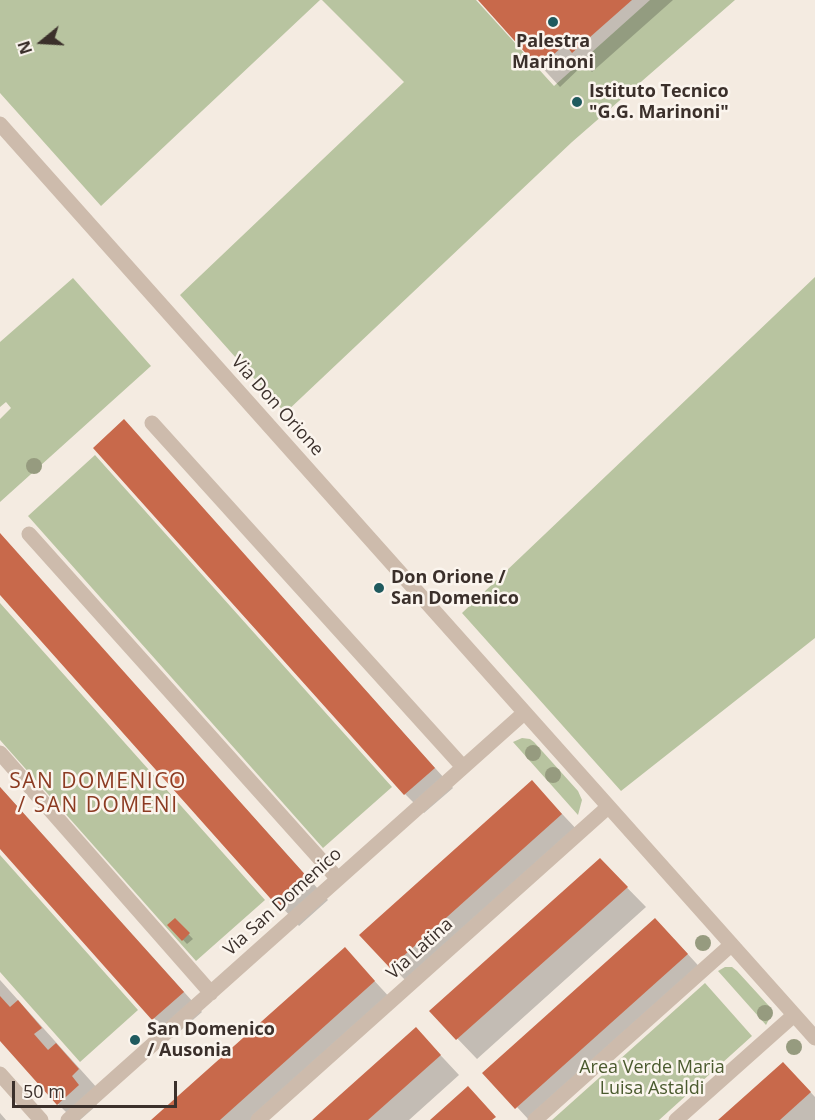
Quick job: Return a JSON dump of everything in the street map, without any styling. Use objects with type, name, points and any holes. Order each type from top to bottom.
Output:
[{"type":"street","name":"Via Don Orione","points":[[0,124],[524,713]]},
{"type":"street","points":[[152,423],[464,767]]},
{"type":"street","points":[[29,534],[338,879]]},
{"type":"street","name":"Via San Domenico","points":[[75,1118],[210,993],[524,713]]},
{"type":"street","points":[[524,713],[815,1038]]},
{"type":"street","points":[[0,753],[210,993]]},
{"type":"street","name":"Via Latina","points":[[258,1120],[608,807]]},
{"type":"street","points":[[536,1120],[731,945]]},
{"type":"street","points":[[676,1120],[794,1015]]},
{"type":"street","points":[[0,1074],[41,1120]]},
{"type":"green space","points":[[0,0],[320,0],[101,206],[0,93]]},
{"type":"green space","points":[[322,0],[476,0],[554,86],[650,0],[735,0],[572,142],[285,413],[180,295],[404,82]]},
{"type":"green space","points":[[815,277],[815,638],[621,791],[462,613]]},
{"type":"green space","points":[[73,278],[151,366],[0,502],[0,419],[11,408],[6,402],[0,407],[0,342]]},
{"type":"green space","points":[[95,455],[392,787],[323,848],[28,516]]},
{"type":"green space","points":[[0,603],[265,900],[196,961],[0,740]]},
{"type":"green space","points":[[522,738],[534,742],[578,791],[582,800],[578,815],[513,742]]},
{"type":"green space","points":[[0,855],[138,1010],[80,1062],[0,972]]},
{"type":"green space","points":[[725,967],[732,967],[737,971],[769,1006],[772,1013],[766,1025],[718,971]]},
{"type":"green space","name":"Area Verde Maria Luisa Astaldi","points":[[705,983],[752,1036],[659,1120],[552,1120]]},
{"type":"building","name":"Palestra Marinoni","points":[[478,0],[632,0],[572,53],[565,44],[539,68]]},
{"type":"building","points":[[124,419],[435,768],[404,795],[93,448]]},
{"type":"building","points":[[0,533],[309,879],[278,907],[0,595]]},
{"type":"building","points":[[532,780],[562,814],[390,968],[359,935]]},
{"type":"building","points":[[0,787],[184,992],[152,1020],[0,849]]},
{"type":"building","points":[[600,858],[628,887],[456,1040],[429,1011]]},
{"type":"building","points":[[175,918],[190,933],[182,941],[167,925]]},
{"type":"building","points":[[655,918],[688,954],[515,1109],[482,1073]]},
{"type":"building","points":[[345,947],[375,981],[220,1120],[151,1120]]},
{"type":"building","points":[[0,996],[10,1007],[18,1000],[42,1028],[34,1034],[48,1050],[56,1043],[79,1069],[72,1076],[79,1085],[57,1105],[0,1041]]},
{"type":"building","points":[[416,1027],[441,1055],[368,1120],[312,1120]]},
{"type":"building","points":[[783,1062],[811,1092],[780,1120],[718,1120]]},
{"type":"building","points":[[468,1086],[496,1117],[492,1120],[430,1120]]},
{"type":"place","name":"Palestra Marinoni","points":[[553,22]]},
{"type":"place","name":"Istituto Tecnico \"G.G. Marinoni\"","points":[[577,102]]},
{"type":"place","name":"Don Orione / San Domenico","points":[[379,588]]},
{"type":"place","name":"San Domenico / Ausonia","points":[[135,1040]]},
{"type":"district","name":"SAN DOMENICO / SAN DOMENI","points":[[98,794]]}]
